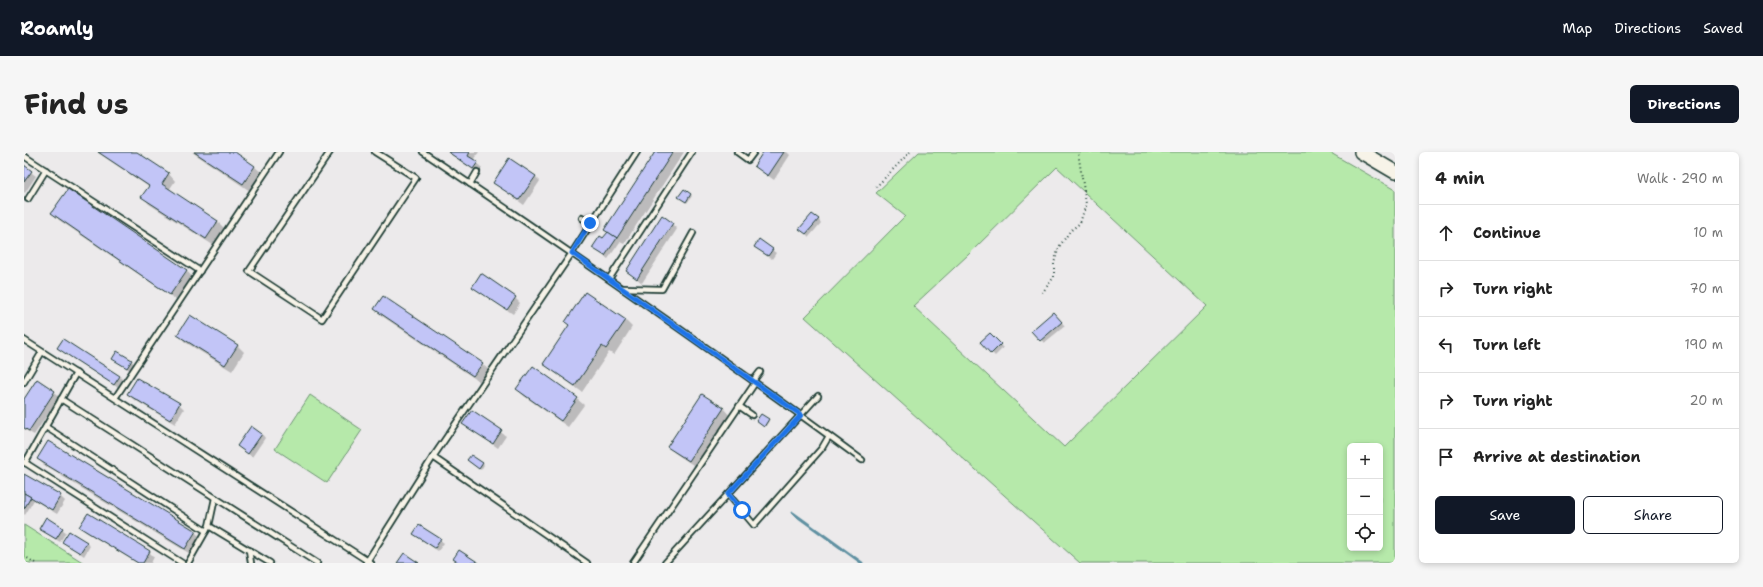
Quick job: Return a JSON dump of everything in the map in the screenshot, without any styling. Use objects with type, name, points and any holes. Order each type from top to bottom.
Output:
[{"type":"street","points":[[1361,152],[1395,172]]},
{"type":"lane","points":[[115,398],[279,152]]},
{"type":"lane","points":[[330,152],[249,271],[322,319],[416,178],[376,152]]},
{"type":"lane","points":[[423,152],[622,288],[862,460]]},
{"type":"lane","points":[[25,342],[115,398],[368,562],[433,457],[572,253],[637,152]]},
{"type":"lane","points":[[609,279],[692,152]]},
{"type":"lane","points":[[737,152],[748,160],[754,152]]},
{"type":"lane","points":[[24,156],[200,271]]},
{"type":"lane","points":[[28,199],[46,170]]},
{"type":"lane","points":[[470,184],[477,172]]},
{"type":"lane","points":[[582,218],[590,223]]},
{"type":"lane","points":[[622,288],[662,289],[693,233]]},
{"type":"lane","points":[[24,382],[26,376],[42,352]]},
{"type":"lane","points":[[633,563],[739,406],[760,372]]},
{"type":"lane","points":[[76,373],[24,463],[182,563]]},
{"type":"lane","points":[[665,563],[818,396]]},
{"type":"lane","points":[[61,399],[317,563]]},
{"type":"lane","points":[[739,406],[752,415]]},
{"type":"lane","points":[[46,427],[206,531]]},
{"type":"lane","points":[[728,494],[754,525],[822,448],[830,436]]},
{"type":"lane","points":[[433,457],[587,563]]},
{"type":"lane","points":[[188,563],[209,526],[215,498]]},
{"type":"lane","points":[[209,526],[270,563]]},
{"type":"lane","points":[[249,550],[251,563]]},
{"type":"path","points":[[876,187],[910,152]]},
{"type":"path","points":[[1042,293],[1054,277],[1054,263],[1059,246],[1070,231],[1080,222],[1086,204],[1078,152]]},
{"type":"path","points":[[24,556],[35,563]]},
{"type":"green space","points":[[919,152],[1329,152],[1395,190],[1395,563],[1080,563],[805,317],[905,216],[876,193]],"holes":[[[1057,167],[1207,306],[1064,447],[913,306],[968,255]]]},
{"type":"green space","points":[[310,395],[362,430],[327,483],[275,449]]},
{"type":"green space","points":[[24,525],[84,563],[24,563]]},
{"type":"building","points":[[98,152],[137,152],[169,173],[162,184],[218,221],[206,239],[141,197],[149,186]]},
{"type":"building","points":[[194,152],[235,152],[255,166],[243,184]]},
{"type":"building","points":[[448,152],[470,152],[468,156],[478,162],[473,169]]},
{"type":"building","points":[[655,152],[673,152],[617,238],[604,230]]},
{"type":"building","points":[[763,152],[784,152],[768,176],[754,166]]},
{"type":"building","points":[[509,158],[536,176],[519,200],[493,183]]},
{"type":"building","points":[[24,165],[32,171],[24,182]]},
{"type":"building","points":[[68,189],[187,270],[170,295],[51,213]]},
{"type":"building","points":[[684,189],[691,194],[686,202],[678,197]]},
{"type":"building","points":[[812,214],[819,219],[806,234],[799,229]]},
{"type":"building","points":[[662,215],[673,223],[637,279],[626,271]]},
{"type":"building","points":[[608,232],[617,238],[605,256],[592,248],[600,236],[603,238]]},
{"type":"building","points":[[759,239],[773,249],[768,256],[754,247]]},
{"type":"building","points":[[481,273],[516,297],[507,310],[472,287]]},
{"type":"building","points":[[585,292],[626,320],[606,349],[602,346],[575,386],[543,364],[569,325],[565,322]]},
{"type":"building","points":[[383,296],[483,363],[473,376],[374,309]]},
{"type":"building","points":[[1053,312],[1062,322],[1040,341],[1031,331]]},
{"type":"building","points":[[190,315],[238,345],[225,365],[177,335]]},
{"type":"building","points":[[990,333],[1001,344],[991,354],[980,342]]},
{"type":"building","points":[[63,339],[120,376],[114,385],[57,348]]},
{"type":"building","points":[[117,351],[132,360],[127,368],[112,359]]},
{"type":"building","points":[[533,366],[578,398],[561,421],[516,389]]},
{"type":"building","points":[[137,378],[180,403],[170,420],[127,394]]},
{"type":"building","points":[[37,379],[55,391],[29,431],[24,428],[24,399]]},
{"type":"building","points":[[702,394],[724,408],[689,461],[667,447]]},
{"type":"building","points":[[472,410],[502,430],[493,444],[462,424]]},
{"type":"building","points":[[761,414],[769,419],[764,427],[756,421]]},
{"type":"building","points":[[251,426],[262,434],[248,454],[237,446]]},
{"type":"building","points":[[48,441],[196,531],[185,549],[37,459]]},
{"type":"building","points":[[471,455],[483,463],[479,469],[467,460]]},
{"type":"building","points":[[24,474],[61,495],[52,510],[24,493]]},
{"type":"building","points":[[24,493],[31,497],[24,509]]},
{"type":"building","points":[[88,513],[150,551],[143,563],[138,563],[79,527]]},
{"type":"building","points":[[46,517],[63,528],[56,539],[39,529]]},
{"type":"building","points":[[419,525],[441,539],[435,548],[413,534]]},
{"type":"building","points":[[69,531],[87,542],[80,553],[62,542]]},
{"type":"building","points":[[459,550],[479,563],[459,563],[453,559]]},
{"type":"building","points":[[404,553],[419,563],[397,563]]},
{"type":"waterway","points":[[793,513],[862,563]]},
{"type":"route","points":[[590,223],[572,253],[801,415],[728,494],[742,510]]}]
